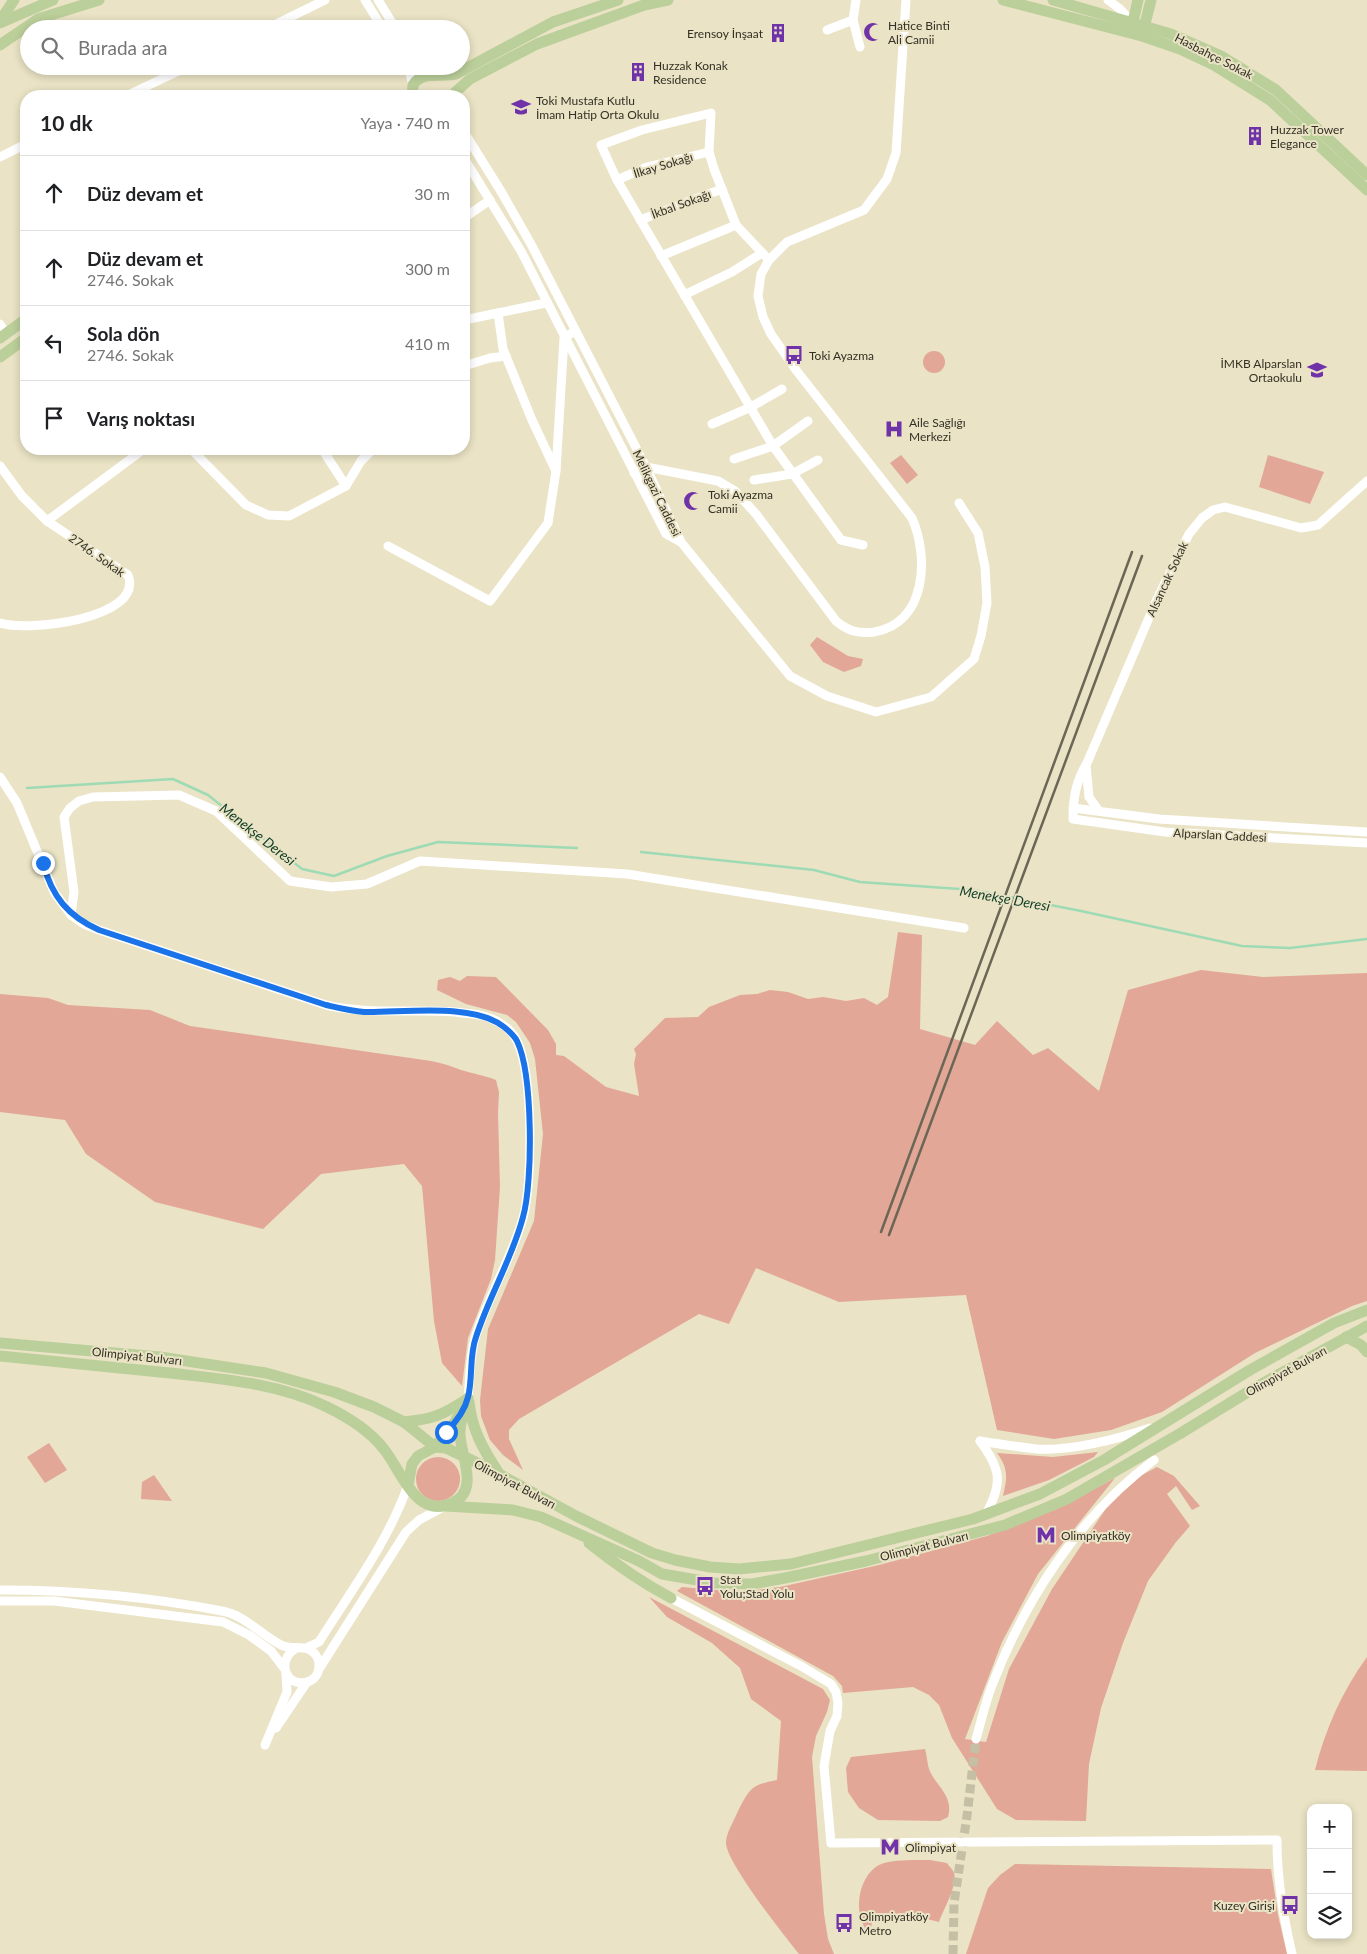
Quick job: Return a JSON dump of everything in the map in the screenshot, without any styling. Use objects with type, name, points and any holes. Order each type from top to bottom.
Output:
[{"type":"main road","points":[[0,22],[14,0]]},
{"type":"main road","points":[[0,22],[39,2],[53,0]]},
{"type":"main road","points":[[37,20],[99,0]]},
{"type":"main road","points":[[470,66],[553,22],[618,0]]},
{"type":"main road","points":[[458,90],[470,79],[537,44],[644,5],[668,0]]},
{"type":"main road","points":[[1003,0],[1144,31],[1151,0]]},
{"type":"main road","points":[[1053,0],[1132,28]]},
{"type":"main road","points":[[1132,28],[1138,0]]},
{"type":"main road","points":[[39,2],[41,9],[46,13],[53,14]]},
{"type":"main road","points":[[0,45],[20,31]]},
{"type":"main road","name":"Hasbahçe Sokak","points":[[1144,31],[1171,34],[1221,56],[1276,90],[1367,174]]},
{"type":"main road","name":"Hasbahçe Sokak","points":[[1144,31],[1205,61],[1270,100],[1367,190]]},
{"type":"main road","points":[[412,90],[422,76],[446,75]]},
{"type":"main road","points":[[436,76],[447,83],[449,90]]},
{"type":"main road","points":[[2,332],[20,322]]},
{"type":"main road","points":[[0,356],[20,342]]},
{"type":"main road","name":"Olimpiyat Bulvarı","points":[[462,1457],[499,1474],[576,1516],[652,1553],[710,1567],[739,1569],[791,1564],[986,1514],[1040,1494],[1104,1460],[1172,1420],[1250,1370],[1334,1323],[1367,1310]]},
{"type":"main road","name":"Olimpiyat Bulvarı","points":[[445,1506],[513,1510],[540,1517],[639,1561],[662,1574],[715,1583],[760,1582],[866,1561],[1005,1525],[1068,1499],[1182,1433],[1256,1387],[1367,1326]]},
{"type":"main road","points":[[1346,1337],[1361,1345],[1367,1352]]},
{"type":"main road","name":"Olimpiyat Bulvarı","points":[[0,1342],[160,1357],[266,1373],[334,1392],[404,1422],[435,1447]]},
{"type":"main road","name":"Olimpiyat Bulvarı","points":[[0,1356],[220,1378],[276,1388],[301,1396],[340,1413],[362,1428],[383,1448],[408,1485]]},
{"type":"main road","points":[[404,1422],[429,1419],[447,1413],[468,1398]]},
{"type":"main road","points":[[468,1398],[460,1425],[462,1457],[468,1469],[465,1490],[460,1498],[445,1506],[430,1506],[417,1499],[408,1485],[412,1464],[418,1456],[435,1447],[455,1422],[468,1398]]},
{"type":"main road","points":[[468,1398],[474,1429],[485,1453],[499,1474]]},
{"type":"main road","points":[[435,1447],[446,1448],[462,1457]]},
{"type":"main road","points":[[576,1532],[640,1582],[671,1598]]},
{"type":"main road","points":[[625,1541],[639,1561],[671,1598]]},
{"type":"main road","points":[[671,1598],[668,1589],[670,1581],[676,1576]]},
{"type":"street","points":[[284,20],[325,0]]},
{"type":"street","points":[[365,0],[378,20]]},
{"type":"street","points":[[378,0],[390,20]]},
{"type":"street","points":[[856,0],[853,20],[860,47]]},
{"type":"street","points":[[684,295],[765,256],[788,242],[864,210],[887,179],[896,153],[906,0]]},
{"type":"street","points":[[1108,0],[1120,8],[1132,28]]},
{"type":"street","points":[[827,30],[853,20]]},
{"type":"street","points":[[139,90],[170,75]]},
{"type":"street","points":[[409,75],[410,90]]},
{"type":"street","points":[[765,256],[736,225],[722,189],[709,152],[711,113],[642,130],[602,145],[617,180],[773,446],[841,540],[863,545]]},
{"type":"street","name":"Melikgazi Caddesi","points":[[470,142],[532,246],[646,467],[681,542]]},
{"type":"street","points":[[0,157],[20,147]]},
{"type":"street","name":"İlkay Sokağı","points":[[617,180],[647,167],[709,152]]},
{"type":"street","name":"Melikgazi Caddesi","points":[[470,168],[521,252],[666,534],[681,542]]},
{"type":"street","name":"İkbal Sokağı","points":[[640,220],[722,189]]},
{"type":"street","points":[[470,214],[490,200]]},
{"type":"street","points":[[662,256],[736,225]]},
{"type":"street","points":[[634,473],[646,467],[718,481],[736,491],[756,514],[836,621],[844,628],[853,632],[864,633],[878,631],[900,621],[914,605],[919,592],[920,577],[920,556],[916,526],[901,501],[796,370],[771,334],[762,317],[758,296],[765,256]]},
{"type":"street","points":[[470,319],[546,303]]},
{"type":"street","points":[[498,313],[503,349],[532,420],[556,471]]},
{"type":"street","points":[[388,546],[418,564],[490,601],[548,523],[556,471],[564,338],[575,331]]},
{"type":"street","points":[[470,364],[490,358],[506,356]]},
{"type":"street","points":[[712,424],[751,407],[782,389]]},
{"type":"street","points":[[734,458],[773,446],[808,422]]},
{"type":"street","points":[[47,521],[136,455]]},
{"type":"street","points":[[198,455],[246,505],[268,515],[289,516],[346,486],[361,461],[367,455]]},
{"type":"street","points":[[326,455],[346,486]]},
{"type":"street","points":[[754,480],[792,474],[818,460]]},
{"type":"street","name":"2746. Sokak","points":[[0,466],[22,496],[47,521],[128,575],[130,581],[130,588],[126,596],[117,604],[85,617],[53,625],[6,625],[0,623]]},
{"type":"street","name":"Alsancak Sokak","points":[[1073,819],[1073,798],[1079,778],[1157,599],[1189,534],[1197,522],[1214,510],[1225,507],[1301,528],[1313,527],[1367,482]]},
{"type":"street","points":[[681,542],[790,676],[827,696],[876,712],[931,697],[974,659],[981,636],[987,603],[985,567],[978,533],[959,503]]},
{"type":"street","points":[[1086,765],[1089,797],[1098,811]]},
{"type":"street","points":[[0,777],[17,803],[54,892],[71,915],[84,924],[326,1005],[363,1012],[435,1011],[484,1016],[511,1032],[517,1042],[526,1084],[529,1134],[528,1184],[524,1217],[475,1340],[468,1398]]},
{"type":"street","points":[[71,915],[74,892],[64,817],[70,808],[79,802],[93,797],[179,794],[216,811],[290,881],[331,888],[367,884],[420,861],[598,872],[627,874],[964,928]]},
{"type":"street","name":"Alparslan Caddesi","points":[[1073,808],[1159,819],[1367,832]]},
{"type":"street","name":"Alparslan Caddesi","points":[[1073,819],[1165,832],[1367,843]]},
{"type":"street","points":[[986,1514],[996,1495],[996,1466],[980,1441],[1039,1449],[1077,1446],[1118,1439],[1172,1420]]},
{"type":"street","points":[[976,1739],[991,1689],[1008,1648],[1036,1592],[1078,1534],[1100,1508],[1132,1476],[1154,1460]]},
{"type":"street","points":[[0,1590],[60,1590],[213,1609],[226,1612],[251,1624],[281,1645],[295,1649],[306,1648],[319,1642],[398,1513],[408,1485]]},
{"type":"street","points":[[295,1649],[286,1657],[287,1692],[265,1745],[307,1682],[319,1670],[406,1532],[419,1520],[445,1506]]},
{"type":"street","points":[[671,1598],[801,1666],[831,1684],[836,1692],[838,1703],[837,1716],[830,1732],[824,1766],[831,1843],[1277,1840],[1279,1887],[1283,1916],[1292,1954]]},
{"type":"street","points":[[0,1601],[54,1601],[223,1622],[249,1635],[271,1651],[295,1682],[307,1682]]},
{"type":"street","points":[[306,1648],[311,1650],[318,1659],[319,1670]]},
{"type":"shaded area","points":[[934,351],[942,354],[945,362],[942,370],[934,373],[926,370],[923,362],[926,354]]},
{"type":"shaded area","points":[[901,455],[918,475],[907,484],[890,463]]},
{"type":"shaded area","points":[[1268,455],[1324,472],[1310,504],[1259,487]]},
{"type":"shaded area","points":[[817,637],[848,656],[863,659],[861,666],[844,672],[823,662],[810,645]]},
{"type":"shaded area","points":[[898,932],[922,935],[920,1029],[975,1045],[997,1021],[1033,1055],[1048,1048],[1099,1091],[1128,990],[1201,970],[1263,977],[1367,973],[1367,1301],[1352,1306],[1255,1353],[1162,1412],[1111,1430],[1054,1439],[997,1430],[966,1295],[839,1302],[756,1268],[729,1324],[699,1314],[519,1419],[509,1430],[509,1439],[523,1470],[503,1455],[490,1440],[481,1416],[480,1400],[488,1329],[534,1221],[543,1134],[535,1059],[530,1043],[516,1022],[507,1015],[466,1004],[437,990],[438,980],[450,977],[460,981],[467,976],[496,977],[548,1030],[556,1044],[556,1055],[564,1056],[606,1087],[639,1096],[634,1064],[636,1054],[634,1049],[665,1018],[698,1017],[709,1007],[740,995],[757,994],[770,990],[788,992],[808,999],[823,997],[846,1001],[864,998],[877,1005],[888,997]]},
{"type":"shaded area","points":[[0,994],[48,998],[68,1005],[150,1010],[190,1026],[431,1061],[496,1080],[499,1092],[500,1187],[495,1260],[491,1279],[468,1338],[462,1386],[442,1363],[434,1321],[422,1186],[404,1164],[321,1174],[263,1229],[155,1202],[86,1154],[65,1120],[0,1112]]},
{"type":"shaded area","points":[[49,1443],[67,1470],[45,1483],[27,1457]]},
{"type":"shaded area","points":[[1098,1452],[1094,1457],[1049,1480],[1003,1496],[1006,1474],[1004,1464],[997,1453],[1053,1457]]},
{"type":"shaded area","points":[[442,1457],[454,1463],[459,1470],[459,1488],[454,1495],[447,1500],[434,1501],[422,1495],[417,1488],[416,1475],[422,1463],[429,1458]]},
{"type":"shaded area","points":[[1157,1467],[1174,1476],[1200,1506],[1192,1510],[1176,1486],[1167,1494],[1190,1526],[1148,1581],[1123,1643],[1101,1708],[1089,1764],[1086,1821],[1016,1820],[997,1809],[952,1738],[939,1705],[929,1695],[913,1687],[843,1693],[842,1686],[833,1676],[677,1591],[682,1587],[749,1591],[780,1587],[879,1565],[987,1536],[1057,1509],[1115,1478],[1038,1574],[1002,1642],[965,1739],[986,1742],[1009,1669],[1052,1589],[1109,1504],[1142,1475]]},
{"type":"shaded area","points":[[154,1475],[172,1501],[141,1499],[142,1482]]},
{"type":"shaded area","points":[[649,1597],[823,1689],[830,1700],[827,1712],[816,1736],[812,1757],[824,1914],[828,1939],[834,1954],[799,1954],[745,1882],[735,1866],[726,1843],[730,1827],[749,1792],[756,1786],[777,1780],[781,1721],[751,1699],[740,1668],[712,1643],[667,1617]]},
{"type":"shaded area","points":[[1367,1657],[1367,1771],[1315,1770],[1335,1711]]},
{"type":"shaded area","points":[[925,1749],[929,1769],[949,1803],[948,1817],[940,1821],[878,1820],[859,1808],[848,1792],[846,1768],[851,1757]]},
{"type":"shaded area","points":[[904,1860],[930,1860],[947,1863],[955,1878],[952,1891],[939,1922],[927,1919],[872,1922],[870,1934],[864,1927],[859,1908],[862,1888],[866,1878],[879,1865],[884,1863]]},
{"type":"shaded area","points":[[1015,1864],[1271,1869],[1278,1915],[1287,1954],[966,1954],[988,1888],[1000,1875]]},
{"type":"waterway","name":"Menekşe Deresi","points":[[27,788],[173,779],[208,795],[302,869],[334,876],[387,856],[438,842],[577,848]]},
{"type":"waterway","name":"Menekşe Deresi","points":[[641,852],[814,870],[860,882],[974,890],[1242,946],[1290,948],[1367,939]]},
{"type":"tunnel","points":[[953,1954],[954,1903],[976,1739]]},
{"type":"railway","points":[[881,1232],[1132,552]]},
{"type":"railway","points":[[889,1235],[1142,556]]},
{"type":"place","name":"Hatice Binti Ali Camii","points":[[873,32]]},
{"type":"place","name":"Erensoy İnşaat","points":[[778,33]]},
{"type":"place","name":"Huzzak Konak Residence","points":[[638,72]]},
{"type":"place","name":"Toki Mustafa Kutlu İmam Hatip Orta Okulu","points":[[521,107]]},
{"type":"place","name":"Huzzak Tower Elegance","points":[[1255,136]]},
{"type":"place","name":"Toki Ayazma","points":[[794,355]]},
{"type":"place","name":"İMKB Alparslan Ortaokulu","points":[[1317,370]]},
{"type":"place","name":"Aile Sağlığı Merkezi","points":[[894,429]]},
{"type":"place","name":"Toki Ayazma Camii","points":[[693,501]]},
{"type":"place","name":"Olimpiyatköy","points":[[1046,1535]]},
{"type":"place","name":"Stat Yolu;Stad Yolu","points":[[705,1586]]},
{"type":"place","name":"Olimpiyat","points":[[890,1847]]},
{"type":"place","name":"Kuzey Girişi","points":[[1290,1905]]},
{"type":"place","name":"Olimpiyatköy Metro","points":[[844,1923]]},
{"type":"route","points":[[43,863],[54,892],[71,915],[84,924],[99,930],[250,981],[344,1010],[363,1012],[435,1011],[474,1014],[492,1019],[511,1032],[521,1054],[529,1115],[528,1184],[524,1217],[483,1315],[475,1340],[468,1398],[455,1422],[446,1432]]}]
